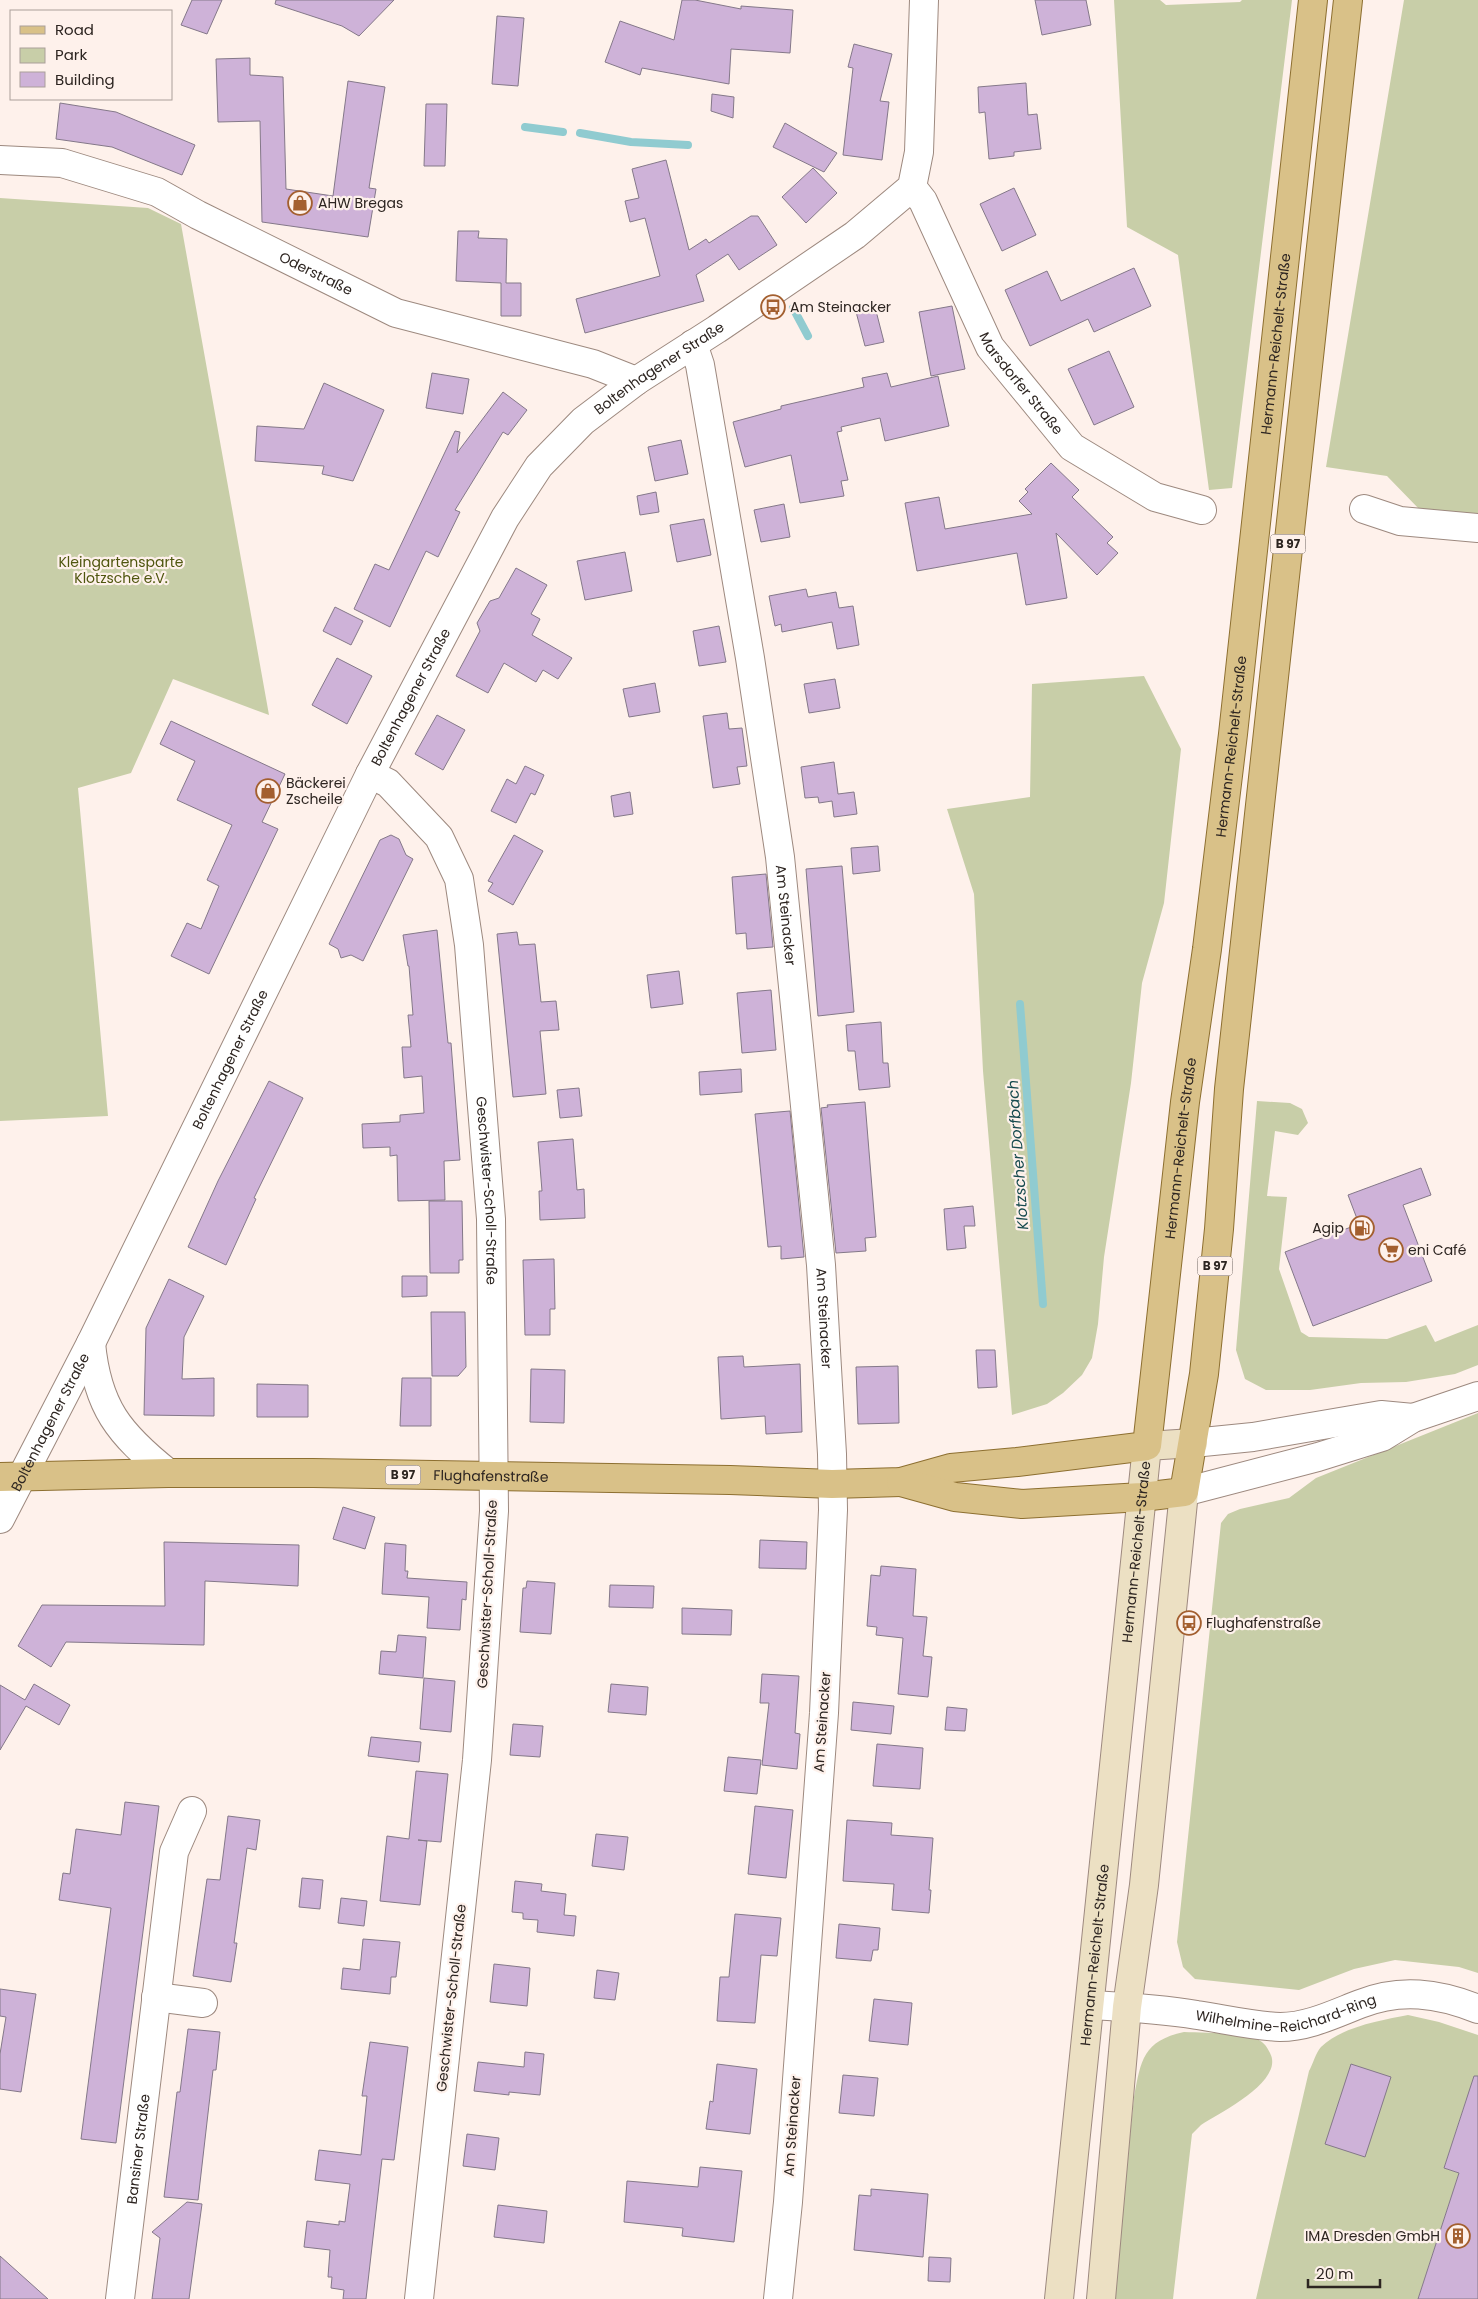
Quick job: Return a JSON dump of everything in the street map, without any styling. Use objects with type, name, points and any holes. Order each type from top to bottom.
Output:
[{"type":"main road","name":"Hermann-Reichelt-Straße","points":[[1059,2299],[1091,2005],[1147,1446],[1185,1102],[1207,949],[1233,734],[1313,0]]},
{"type":"main road","name":"B 97","points":[[1184,1492],[1206,1354],[1219,1229],[1229,1089],[1348,0]]},
{"type":"main road","name":"Flughafenstraße","points":[[11,1477],[168,1473],[313,1473],[730,1480],[832,1484],[901,1482],[951,1468],[1147,1446],[1193,1443]]},
{"type":"main road","name":"Flughafenstraße","points":[[901,1482],[955,1497],[1022,1504],[1142,1497],[1184,1492]]},
{"type":"main road","points":[[1101,2299],[1127,2007],[1144,1886],[1184,1492]]},
{"type":"street","points":[[912,187],[918,152],[924,0]]},
{"type":"street","name":"Oderstraße","points":[[0,160],[62,164],[157,192],[206,219],[396,313],[593,364],[636,381]]},
{"type":"street","name":"Boltenhagener Straße","points":[[0,1519],[11,1477],[91,1343],[370,774],[505,518],[539,466],[583,421],[636,381],[855,235],[912,187]]},
{"type":"street","name":"Marsdorfer Straße","points":[[912,187],[923,201],[990,347],[1072,447],[1155,497],[1202,510]]},
{"type":"street","name":"Am Steinacker","points":[[693,344],[700,365],[747,638],[780,857],[821,1264],[832,1454],[833,1510],[824,1713],[788,2202],[778,2299]]},
{"type":"street","points":[[1364,509],[1400,521],[1478,528]]},
{"type":"street","name":"Geschwister-Scholl-Straße","points":[[370,774],[388,782],[439,837],[459,879],[469,945],[492,1219],[494,1511],[477,1760],[419,2299]]},
{"type":"street","points":[[91,1343],[93,1366],[99,1389],[116,1425],[139,1450],[168,1473]]},
{"type":"street","name":"Flughafenstraße","points":[[1184,1492],[1318,1457],[1382,1437],[1413,1418],[1478,1396]]},
{"type":"street","name":"Flughafenstraße","points":[[1193,1443],[1252,1437],[1381,1415],[1413,1418]]},
{"type":"street","name":"Bansiner Straße","points":[[120,2299],[174,1852],[192,1811]]},
{"type":"street","name":"Wilhelmine-Reichard-Ring","points":[[1091,2005],[1159,2009],[1280,2027],[1321,2020],[1368,2001],[1407,1993],[1433,1995],[1478,2009]]},
{"type":"street","points":[[156,1998],[202,2003]]},
{"type":"green space","points":[[1114,0],[1160,0],[1166,5],[1240,2],[1242,0],[1292,0],[1232,488],[1209,490],[1178,255],[1127,227]]},
{"type":"green space","points":[[1404,0],[1478,0],[1478,515],[1421,511],[1387,476],[1326,467]]},
{"type":"green space","name":"Kleingartensparte Klotzsche e.V.","points":[[0,198],[148,208],[181,224],[269,715],[173,679],[131,773],[78,788],[108,1116],[0,1121]]},
{"type":"green space","points":[[1144,676],[1181,749],[1164,903],[1142,983],[1131,1083],[1104,1257],[1098,1324],[1092,1358],[1082,1375],[1063,1393],[1047,1404],[1012,1415],[983,1071],[974,894],[947,809],[1030,797],[1032,684]]},
{"type":"green space","points":[[1257,1101],[1290,1103],[1302,1109],[1308,1123],[1298,1135],[1275,1131],[1267,1196],[1287,1197],[1279,1269],[1301,1332],[1309,1337],[1387,1339],[1426,1325],[1435,1342],[1478,1325],[1478,1365],[1455,1374],[1406,1382],[1361,1383],[1310,1390],[1266,1390],[1245,1379],[1236,1350]]},
{"type":"green space","points":[[1478,1413],[1478,1973],[1459,1967],[1395,1960],[1354,1969],[1299,1990],[1195,1979],[1183,1967],[1177,1942],[1221,1523],[1228,1514],[1240,1509],[1289,1498],[1316,1478]]},
{"type":"green space","points":[[1408,2015],[1439,2022],[1478,2035],[1478,2104],[1466,2100],[1444,2168],[1459,2173],[1418,2299],[1256,2299],[1309,2071],[1318,2052],[1329,2040],[1350,2029]]},
{"type":"green space","points":[[1184,2032],[1230,2034],[1260,2040],[1270,2053],[1272,2064],[1260,2085],[1235,2104],[1201,2125],[1192,2134],[1173,2299],[1113,2299],[1134,2097],[1139,2072],[1146,2054],[1152,2047],[1170,2036]]},
{"type":"building","points":[[192,0],[222,0],[207,34],[181,25]]},
{"type":"building","points":[[276,0],[394,0],[359,36],[342,26],[275,4]]},
{"type":"building","points":[[682,0],[695,0],[741,9],[741,6],[793,10],[790,53],[731,49],[729,84],[642,68],[640,75],[605,62],[620,21],[674,40]]},
{"type":"building","points":[[1035,0],[1086,0],[1091,25],[1042,35]]},
{"type":"building","points":[[497,16],[524,18],[518,86],[492,84]]},
{"type":"building","points":[[854,44],[892,54],[880,101],[889,102],[882,160],[843,155],[853,68],[848,67]]},
{"type":"building","points":[[250,58],[250,75],[283,77],[286,189],[333,196],[348,81],[385,87],[369,188],[376,189],[368,237],[262,222],[260,121],[218,122],[216,59]]},
{"type":"building","points":[[1026,83],[1028,115],[1037,114],[1041,149],[1014,152],[1014,156],[989,159],[985,112],[979,113],[978,87]]},
{"type":"building","points":[[712,94],[734,97],[733,118],[711,111]]},
{"type":"building","points":[[60,103],[116,112],[195,145],[182,175],[112,147],[56,139]]},
{"type":"building","points":[[426,104],[447,104],[445,166],[424,166]]},
{"type":"building","points":[[785,123],[837,153],[824,172],[773,147]]},
{"type":"building","points":[[666,160],[689,250],[706,239],[709,243],[751,216],[758,216],[777,245],[739,270],[728,254],[696,275],[704,301],[585,333],[576,299],[660,276],[645,218],[630,222],[625,201],[639,198],[632,169]]},
{"type":"building","points":[[813,168],[837,193],[806,223],[782,197]]},
{"type":"building","points":[[1014,188],[1036,235],[1002,251],[980,204]]},
{"type":"building","points":[[458,231],[479,231],[478,238],[507,239],[506,283],[521,283],[521,316],[501,316],[501,283],[456,281]]},
{"type":"building","points":[[1134,268],[1151,306],[1094,332],[1088,319],[1030,346],[1005,290],[1047,271],[1061,301]]},
{"type":"building","points":[[874,303],[884,342],[865,346],[855,308]]},
{"type":"building","points":[[952,306],[965,369],[931,376],[919,312]]},
{"type":"building","points":[[1109,351],[1134,407],[1094,425],[1068,369]]},
{"type":"building","points":[[432,373],[469,379],[463,414],[426,408]]},
{"type":"building","points":[[887,373],[891,387],[938,376],[949,426],[885,441],[880,418],[841,427],[842,431],[837,432],[848,480],[841,481],[844,496],[800,503],[791,455],[745,467],[733,422],[781,409],[781,406],[864,387],[862,378]]},
{"type":"building","points":[[324,383],[384,410],[353,481],[322,474],[324,466],[255,461],[257,426],[304,429]]},
{"type":"building","points":[[503,392],[527,410],[508,435],[503,432],[455,510],[460,512],[438,557],[426,551],[390,627],[354,609],[375,564],[389,570],[455,431],[460,432],[457,453]]},
{"type":"building","points":[[681,440],[688,474],[655,481],[648,447]]},
{"type":"building","points":[[1051,463],[1079,490],[1072,497],[1113,537],[1107,543],[1118,553],[1097,575],[1056,533],[1067,598],[1026,605],[1017,553],[917,571],[905,503],[939,497],[945,529],[1032,514],[1019,501],[1028,492],[1025,489]]},
{"type":"building","points":[[656,492],[659,512],[640,515],[637,496]]},
{"type":"building","points":[[784,504],[790,537],[761,542],[754,510]]},
{"type":"building","points":[[704,519],[711,555],[677,562],[670,525]]},
{"type":"building","points":[[625,552],[632,591],[585,600],[577,561]]},
{"type":"building","points":[[516,568],[547,585],[531,614],[540,619],[532,635],[572,658],[558,679],[543,670],[536,682],[504,663],[488,693],[456,676],[480,631],[477,623],[490,601],[499,598]]},
{"type":"building","points":[[806,589],[808,597],[836,592],[839,608],[853,606],[859,645],[837,649],[832,622],[782,632],[781,624],[775,626],[769,596]]},
{"type":"building","points":[[335,607],[363,621],[351,645],[323,631]]},
{"type":"building","points":[[719,626],[726,662],[699,666],[693,631]]},
{"type":"building","points":[[337,658],[372,676],[347,724],[312,705]]},
{"type":"building","points":[[835,679],[840,708],[809,713],[804,684]]},
{"type":"building","points":[[655,683],[660,712],[629,717],[623,689]]},
{"type":"building","points":[[727,713],[729,729],[742,728],[747,766],[737,767],[740,784],[713,788],[703,716]]},
{"type":"building","points":[[437,715],[465,730],[443,770],[415,754]]},
{"type":"building","points":[[171,721],[285,774],[262,822],[278,829],[209,974],[171,956],[187,923],[201,929],[219,886],[207,880],[232,825],[177,800],[195,761],[160,744]]},
{"type":"building","points":[[834,762],[838,794],[854,792],[857,814],[834,817],[832,801],[819,803],[818,797],[805,798],[801,767]]},
{"type":"building","points":[[525,766],[544,775],[535,795],[531,793],[516,823],[491,811],[507,779],[516,784]]},
{"type":"building","points":[[630,792],[633,814],[614,817],[611,796]]},
{"type":"building","points":[[391,835],[399,839],[406,855],[413,859],[363,961],[351,955],[341,958],[338,949],[329,944],[380,840]]},
{"type":"building","points":[[514,835],[543,851],[513,905],[488,891],[493,883],[488,881]]},
{"type":"building","points":[[878,846],[880,871],[853,874],[851,848]]},
{"type":"building","points":[[842,866],[854,1012],[818,1016],[806,869]]},
{"type":"building","points":[[766,874],[773,947],[747,949],[746,933],[736,934],[732,877]]},
{"type":"building","points":[[437,930],[448,1043],[451,1043],[460,1160],[444,1161],[445,1200],[398,1201],[397,1155],[390,1156],[390,1147],[363,1148],[362,1124],[400,1122],[400,1115],[424,1113],[422,1076],[404,1078],[402,1047],[411,1047],[408,1015],[413,1015],[409,966],[403,935]]},
{"type":"building","points":[[517,932],[519,945],[535,944],[541,1002],[556,1001],[559,1030],[540,1031],[546,1094],[513,1097],[497,934]]},
{"type":"building","points":[[679,971],[683,1004],[651,1008],[647,975]]},
{"type":"building","points":[[771,990],[776,1050],[742,1053],[737,993]]},
{"type":"building","points":[[881,1022],[883,1063],[888,1063],[890,1087],[859,1090],[855,1051],[848,1051],[846,1025]]},
{"type":"building","points":[[741,1069],[742,1092],[700,1095],[699,1072]]},
{"type":"building","points":[[269,1081],[303,1098],[254,1198],[256,1199],[226,1265],[188,1247],[218,1181]]},
{"type":"building","points":[[579,1088],[582,1116],[560,1118],[557,1090]]},
{"type":"building","points":[[865,1102],[876,1237],[865,1238],[866,1251],[836,1253],[821,1108],[828,1107],[827,1105]]},
{"type":"building","points":[[790,1111],[804,1257],[781,1259],[781,1246],[768,1247],[755,1114]]},
{"type":"building","points":[[573,1139],[577,1190],[584,1189],[585,1218],[540,1220],[539,1191],[542,1191],[538,1142]]},
{"type":"building","points":[[1421,1168],[1431,1195],[1403,1205],[1432,1281],[1313,1326],[1285,1252],[1359,1224],[1348,1195]]},
{"type":"building","points":[[429,1201],[462,1201],[463,1260],[459,1260],[459,1273],[430,1273]]},
{"type":"building","points":[[973,1206],[975,1226],[964,1226],[966,1248],[947,1250],[944,1209]]},
{"type":"building","points":[[554,1259],[555,1309],[550,1309],[550,1335],[525,1335],[523,1260]]},
{"type":"building","points":[[402,1276],[427,1276],[427,1296],[402,1297]]},
{"type":"building","points":[[169,1279],[204,1296],[184,1337],[182,1379],[214,1378],[214,1416],[144,1415],[146,1328]]},
{"type":"building","points":[[431,1312],[465,1312],[466,1367],[458,1376],[432,1376]]},
{"type":"building","points":[[976,1350],[995,1350],[997,1387],[978,1388]]},
{"type":"building","points":[[743,1356],[744,1367],[800,1364],[802,1432],[766,1434],[765,1416],[721,1419],[718,1357]]},
{"type":"building","points":[[898,1366],[899,1423],[858,1424],[856,1367]]},
{"type":"building","points":[[531,1369],[565,1370],[564,1423],[530,1422]]},
{"type":"building","points":[[402,1378],[431,1378],[431,1426],[400,1426]]},
{"type":"building","points":[[257,1384],[308,1385],[308,1417],[257,1417]]},
{"type":"building","points":[[343,1507],[375,1517],[365,1549],[333,1539]]},
{"type":"building","points":[[760,1540],[807,1542],[806,1569],[759,1568]]},
{"type":"building","points":[[164,1542],[299,1545],[298,1586],[205,1581],[204,1645],[66,1642],[51,1667],[18,1646],[42,1605],[165,1606]]},
{"type":"building","points":[[385,1543],[406,1545],[405,1571],[408,1571],[407,1578],[467,1582],[466,1600],[462,1599],[460,1630],[427,1628],[429,1597],[382,1594]]},
{"type":"building","points":[[881,1566],[916,1569],[913,1616],[927,1617],[923,1656],[932,1657],[928,1697],[898,1694],[903,1638],[876,1635],[877,1627],[867,1626],[871,1575],[880,1576]]},
{"type":"building","points":[[527,1581],[555,1583],[551,1634],[520,1632],[523,1588],[526,1588]]},
{"type":"building","points":[[610,1585],[654,1586],[653,1608],[609,1607]]},
{"type":"building","points":[[682,1608],[732,1610],[731,1635],[682,1634]]},
{"type":"building","points":[[398,1635],[426,1637],[423,1678],[379,1674],[381,1651],[396,1652]]},
{"type":"building","points":[[762,1674],[799,1676],[795,1733],[800,1734],[797,1769],[762,1765],[769,1703],[760,1703]]},
{"type":"building","points":[[424,1678],[455,1681],[451,1732],[420,1729]]},
{"type":"building","points":[[34,1684],[70,1705],[59,1725],[26,1706],[0,1750],[0,1685],[25,1700]]},
{"type":"building","points":[[611,1684],[648,1687],[646,1715],[608,1712]]},
{"type":"building","points":[[853,1702],[894,1706],[891,1734],[851,1730]]},
{"type":"building","points":[[947,1707],[967,1709],[965,1731],[945,1730]]},
{"type":"building","points":[[513,1724],[543,1726],[540,1757],[510,1755]]},
{"type":"building","points":[[371,1737],[421,1742],[419,1762],[368,1756]]},
{"type":"building","points":[[877,1744],[923,1748],[920,1789],[873,1786]]},
{"type":"building","points":[[728,1757],[761,1760],[757,1794],[724,1791]]},
{"type":"building","points":[[416,1771],[448,1774],[441,1842],[418,1840],[427,1841],[420,1905],[380,1901],[387,1836],[409,1839]]},
{"type":"building","points":[[125,1802],[159,1806],[116,2143],[81,2139],[111,1908],[59,1900],[63,1873],[70,1874],[76,1829],[121,1835]]},
{"type":"building","points":[[755,1806],[793,1810],[786,1878],[748,1874]]},
{"type":"building","points":[[228,1816],[260,1820],[256,1850],[247,1848],[234,1943],[237,1943],[231,1982],[193,1976],[207,1879],[220,1880]]},
{"type":"building","points":[[847,1820],[892,1823],[891,1835],[933,1838],[929,1913],[892,1910],[894,1884],[843,1881]]},
{"type":"building","points":[[596,1834],[628,1837],[624,1870],[592,1866]]},
{"type":"building","points":[[302,1878],[323,1880],[320,1909],[299,1907]]},
{"type":"building","points":[[515,1881],[542,1884],[541,1891],[566,1894],[564,1915],[576,1916],[574,1936],[537,1932],[538,1920],[523,1919],[523,1913],[512,1912]]},
{"type":"building","points":[[341,1898],[367,1901],[364,1926],[338,1923]]},
{"type":"building","points":[[735,1914],[781,1918],[777,1956],[761,1955],[755,2023],[717,2021],[720,1977],[729,1977]]},
{"type":"building","points":[[839,1924],[880,1928],[878,1950],[873,1950],[871,1961],[836,1958]]},
{"type":"building","points":[[363,1939],[400,1942],[396,1977],[391,1977],[390,1994],[341,1989],[343,1968],[360,1970]]},
{"type":"building","points":[[494,1964],[530,1968],[527,2006],[490,2002]]},
{"type":"building","points":[[597,1970],[619,1973],[615,2000],[594,1998]]},
{"type":"building","points":[[0,1989],[36,1994],[21,2092],[0,2089],[0,2054],[6,2017],[0,2016]]},
{"type":"building","points":[[874,1999],[912,2003],[908,2045],[869,2041]]},
{"type":"building","points":[[188,2029],[220,2032],[216,2070],[213,2070],[198,2200],[164,2197],[177,2092],[180,2092]]},
{"type":"building","points":[[370,2042],[408,2047],[394,2160],[382,2159],[366,2299],[343,2299],[344,2290],[331,2288],[332,2277],[328,2277],[330,2250],[304,2247],[307,2221],[339,2225],[339,2221],[345,2222],[350,2184],[315,2180],[319,2150],[361,2155],[367,2096],[362,2096]]},
{"type":"building","points":[[525,2052],[544,2054],[540,2095],[509,2092],[509,2095],[474,2091],[478,2062],[524,2067]]},
{"type":"building","points":[[717,2064],[757,2069],[750,2134],[706,2129],[710,2101],[713,2102]]},
{"type":"building","points":[[1351,2064],[1391,2077],[1365,2157],[1325,2144]]},
{"type":"building","points":[[843,2075],[878,2078],[874,2116],[839,2113]]},
{"type":"building","name":"IMA Dresden GmbH","points":[[1474,2076],[1478,2076],[1478,2299],[1418,2299],[1459,2173],[1444,2168]]},
{"type":"building","points":[[467,2134],[499,2138],[495,2170],[463,2166]]},
{"type":"building","points":[[700,2167],[742,2171],[734,2242],[682,2236],[683,2228],[624,2222],[627,2181],[698,2187]]},
{"type":"building","points":[[871,2189],[928,2194],[923,2257],[854,2250],[859,2195],[871,2196]]},
{"type":"building","points":[[187,2202],[202,2204],[189,2299],[152,2299],[160,2238],[152,2232]]},
{"type":"building","points":[[498,2205],[547,2211],[544,2243],[494,2237]]},
{"type":"building","points":[[0,2256],[48,2299],[0,2299]]},
{"type":"building","points":[[929,2257],[951,2258],[950,2282],[928,2281]]},
{"type":"waterway","name":"Klotzscher Dorfbach","points":[[525,127],[563,132]]},
{"type":"waterway","name":"Klotzscher Dorfbach","points":[[580,133],[631,142],[688,145]]},
{"type":"waterway","name":"Klotzscher Dorfbach","points":[[793,308],[808,336]]},
{"type":"waterway","name":"Klotzscher Dorfbach","points":[[1020,1004],[1043,1304]]},
{"type":"place","name":"AHW Bregas","points":[[300,203]]},
{"type":"place","name":"Am Steinacker","points":[[773,307]]},
{"type":"place","name":"Bäckerei Zscheile","points":[[268,791]]},
{"type":"place","name":"Agip","points":[[1362,1228]]},
{"type":"place","name":"eni Café","points":[[1391,1250]]},
{"type":"place","name":"Flughafenstraße","points":[[1189,1623]]},
{"type":"place","name":"IMA Dresden GmbH","points":[[1458,2236]]}]
